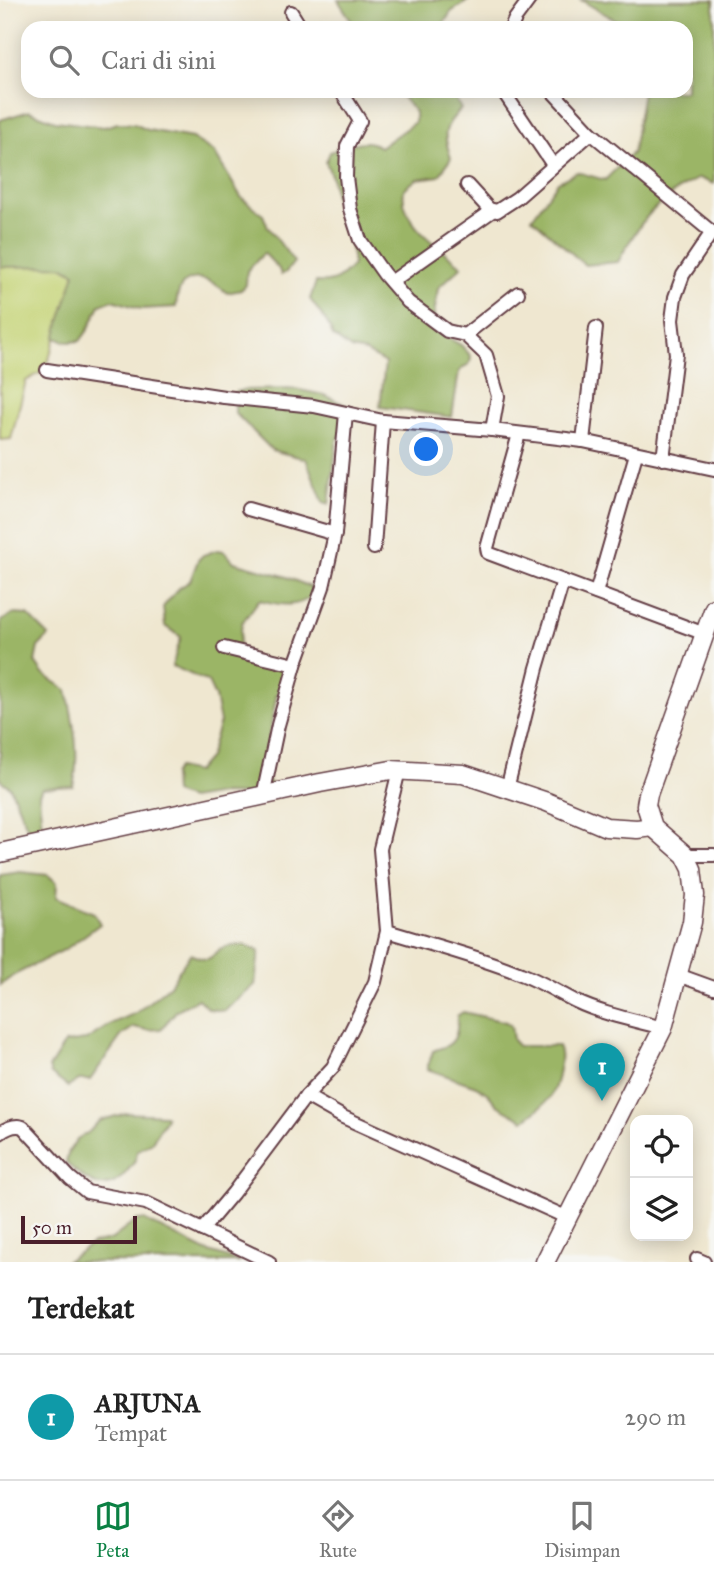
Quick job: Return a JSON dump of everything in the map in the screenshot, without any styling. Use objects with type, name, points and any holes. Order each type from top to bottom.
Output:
[{"type":"main road","points":[[545,1262],[663,1028],[692,922],[695,895],[692,869],[685,855],[653,827],[646,805],[714,608]]},
{"type":"main road","points":[[0,853],[320,783],[399,770],[463,774],[606,827],[653,827]]},
{"type":"street","points":[[514,21],[529,0]]},
{"type":"street","points":[[292,12],[297,21]]},
{"type":"street","points":[[345,98],[360,121],[347,146],[346,177],[350,209],[360,240],[408,302],[447,331],[465,335],[486,355],[498,396],[492,430]]},
{"type":"street","points":[[508,98],[553,165]]},
{"type":"street","points":[[558,98],[591,133],[713,233],[683,275],[675,297],[672,320],[676,354],[663,459]]},
{"type":"street","points":[[391,282],[492,211],[497,211],[517,198],[591,133]]},
{"type":"street","points":[[467,184],[492,211]]},
{"type":"street","points":[[465,335],[518,293]]},
{"type":"street","points":[[583,441],[596,328]]},
{"type":"street","points":[[47,370],[212,395],[314,406],[383,421],[583,441],[714,470]]},
{"type":"street","points":[[263,796],[278,725],[295,665],[323,587],[335,534],[346,412]]},
{"type":"street","points":[[374,548],[383,421]]},
{"type":"street","points":[[519,434],[488,552],[705,634]]},
{"type":"street","points":[[596,593],[636,454]]},
{"type":"street","points":[[248,509],[335,534]]},
{"type":"street","points":[[507,789],[537,668],[563,581]]},
{"type":"street","points":[[224,648],[295,665]]},
{"type":"street","points":[[202,1230],[306,1096],[333,1067],[375,982],[387,931],[380,849],[399,770]]},
{"type":"street","points":[[685,855],[714,855]]},
{"type":"street","points":[[387,931],[495,963],[606,1013],[663,1028]]},
{"type":"street","points":[[677,975],[714,988]]},
{"type":"street","points":[[306,1096],[343,1117],[568,1218]]},
{"type":"street","points":[[0,1133],[9,1127],[23,1127],[70,1178],[87,1192],[146,1203],[269,1262]]},
{"type":"green space","points":[[338,0],[469,0],[451,12],[445,21],[352,21]]},
{"type":"green space","points":[[581,0],[714,0],[714,184],[699,178],[671,194],[642,223],[618,262],[585,265],[532,218],[558,182],[577,172],[605,180],[633,152],[642,98],[693,98],[693,21],[617,21]]},
{"type":"green space","points":[[403,98],[455,98],[461,109],[447,127],[446,137],[451,158],[439,176],[417,179],[404,189],[407,213],[414,223],[432,242],[462,266],[438,288],[432,329],[461,345],[471,356],[470,363],[459,371],[452,417],[380,407],[385,363],[366,352],[351,349],[333,336],[310,299],[316,282],[337,279],[353,265],[349,231],[335,198],[326,162],[330,152],[362,142],[380,147],[415,122],[415,112]]},
{"type":"green space","points":[[29,111],[55,121],[104,127],[118,123],[134,124],[148,130],[192,138],[214,152],[241,197],[263,215],[268,227],[294,262],[281,275],[264,253],[247,271],[246,285],[241,290],[227,293],[219,286],[202,279],[187,281],[178,295],[176,307],[141,309],[113,300],[100,305],[80,341],[68,342],[55,338],[75,273],[62,266],[0,267],[0,120]]},
{"type":"green space","points":[[62,266],[75,274],[49,359],[40,373],[26,381],[11,439],[0,440],[0,267]]},
{"type":"green space","points":[[295,389],[324,395],[356,410],[350,427],[337,440],[329,504],[323,502],[306,459],[272,450],[235,413],[235,392]]},
{"type":"green space","points":[[217,550],[224,551],[234,562],[284,576],[313,588],[314,595],[294,604],[259,600],[242,623],[238,653],[285,671],[276,698],[262,775],[275,787],[256,795],[221,794],[190,799],[174,793],[173,775],[177,768],[196,772],[209,757],[220,722],[215,697],[208,682],[172,666],[181,637],[165,626],[163,607],[178,589],[190,581],[198,560]]},
{"type":"green space","points":[[13,614],[28,615],[49,636],[38,647],[35,662],[43,674],[67,690],[74,726],[76,762],[73,786],[42,788],[39,794],[42,828],[28,829],[10,787],[0,780],[1,621]]},
{"type":"green space","points":[[20,872],[48,875],[57,883],[56,897],[94,913],[100,924],[66,949],[0,985],[0,875]]},
{"type":"green space","points":[[244,945],[259,951],[255,985],[224,1011],[209,1009],[198,999],[177,1010],[161,1029],[134,1027],[122,1035],[90,1080],[79,1080],[68,1087],[51,1074],[49,1068],[65,1043],[86,1040],[113,1023],[136,1013],[170,985],[190,954],[208,959],[226,947]]},
{"type":"green space","points":[[463,1012],[506,1022],[511,1026],[513,1040],[518,1046],[558,1046],[560,1063],[552,1094],[524,1120],[497,1105],[488,1094],[476,1086],[427,1069],[433,1051],[449,1045],[455,1038],[457,1016]]},
{"type":"green space","points":[[126,1113],[165,1115],[166,1118],[152,1142],[137,1151],[133,1163],[120,1179],[112,1184],[97,1184],[81,1176],[66,1163],[69,1151],[77,1139],[89,1132],[99,1121]]},
{"type":"green space","points":[[137,1220],[144,1220],[206,1251],[241,1262],[65,1262],[92,1244],[112,1239]]},
{"type":"place","name":"ARJUNA","points":[[602,1101]]}]
